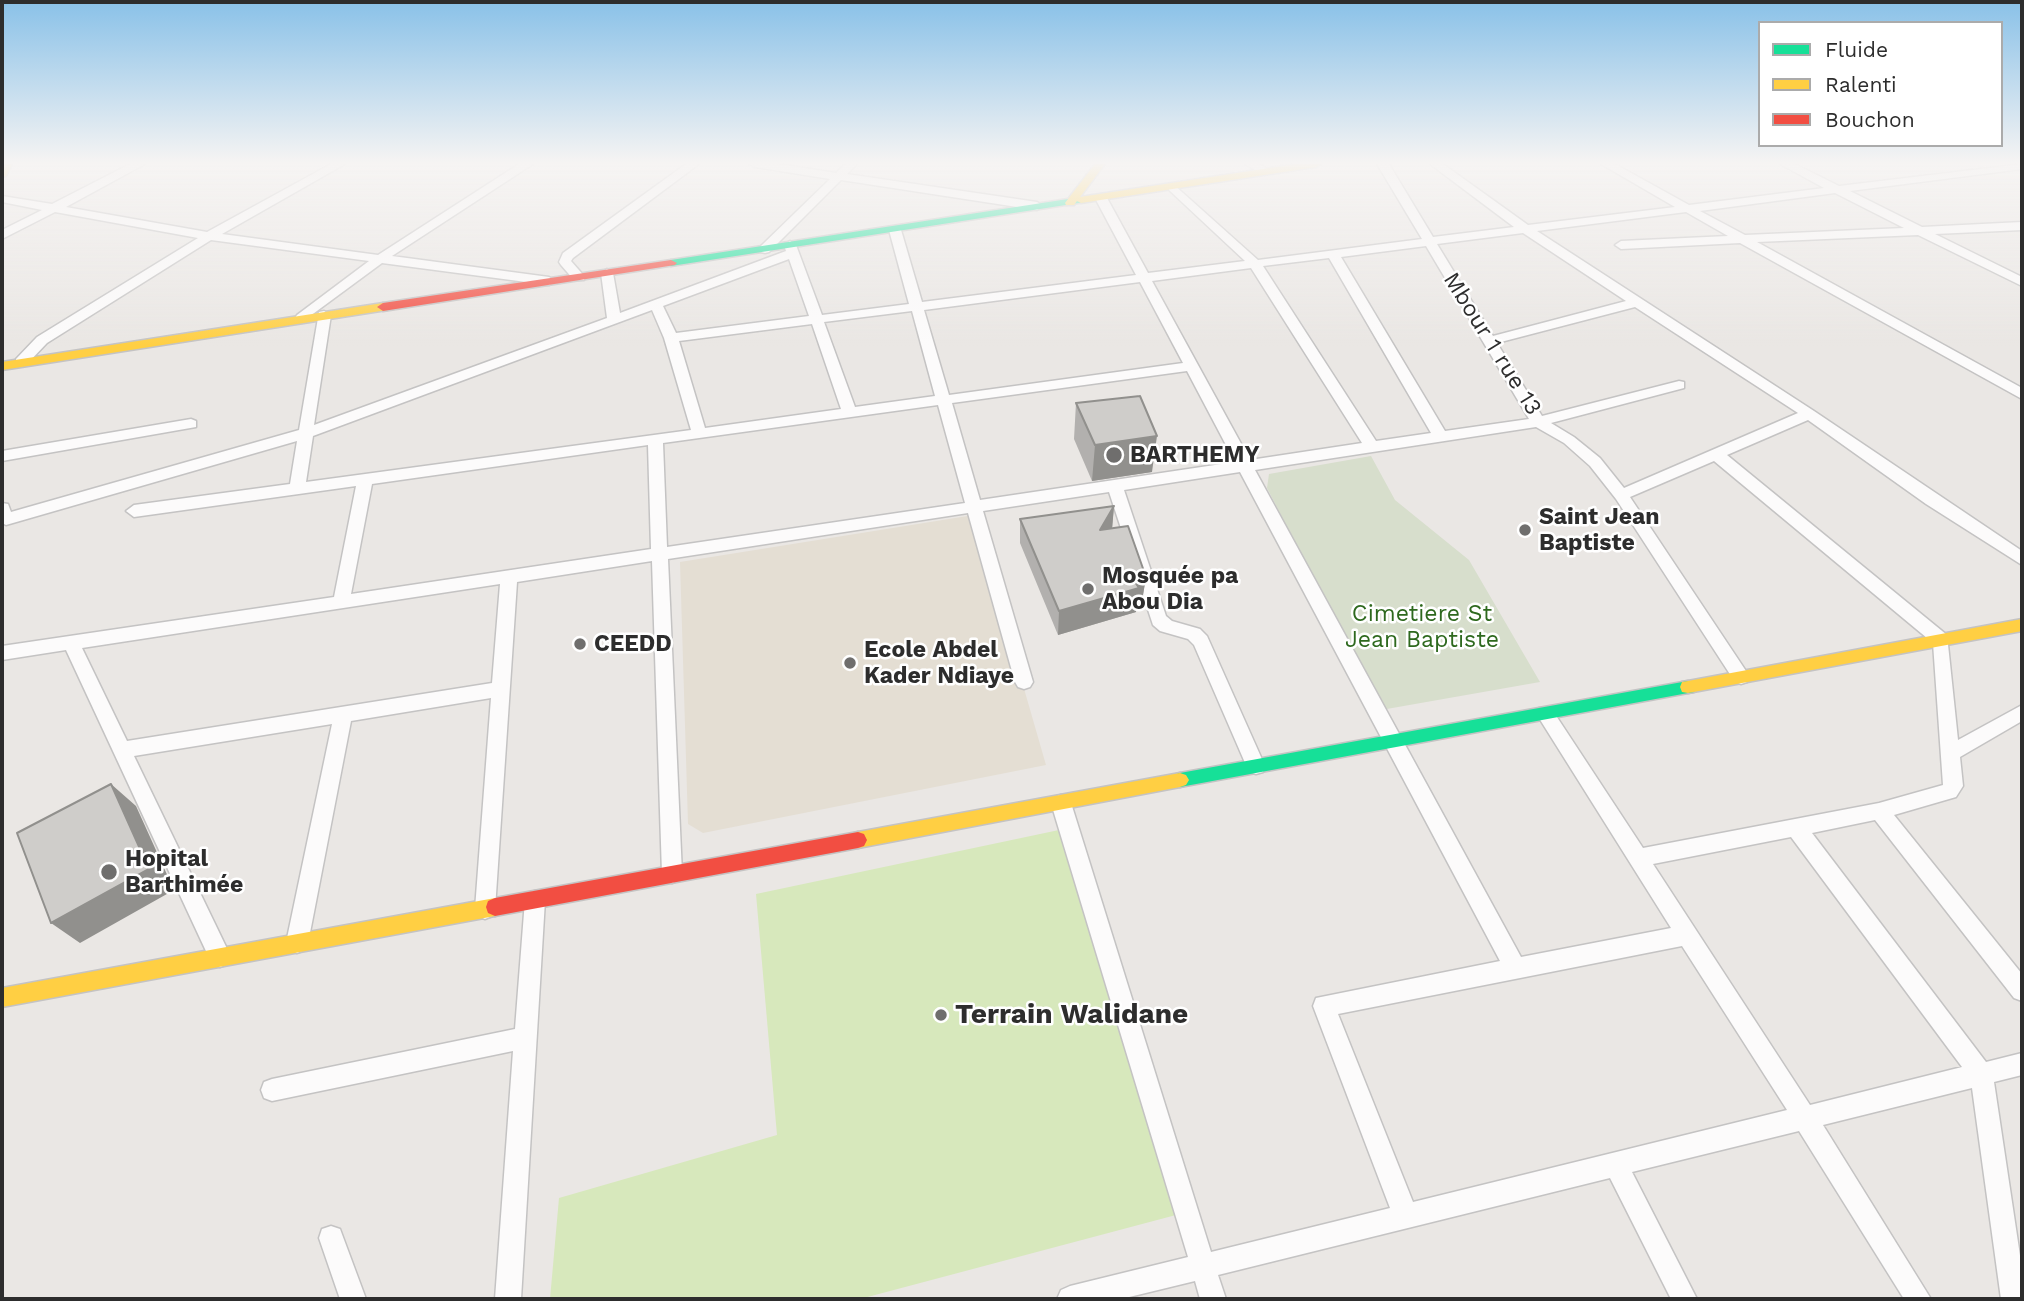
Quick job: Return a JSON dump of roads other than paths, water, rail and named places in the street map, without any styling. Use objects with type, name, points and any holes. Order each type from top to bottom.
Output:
[{"type":"street","points":[[2,235],[22,225]]},
{"type":"street","points":[[144,225],[378,260],[549,281]]},
{"type":"street","points":[[8,365],[42,340],[229,225]]},
{"type":"street","points":[[302,318],[378,260],[433,225]]},
{"type":"street","points":[[579,277],[565,262],[567,256],[610,225]]},
{"type":"street","points":[[765,249],[789,225]]},
{"type":"street","points":[[8,365],[549,281],[765,249],[791,249],[926,225]]},
{"type":"street","points":[[1115,225],[1515,968]]},
{"type":"street","points":[[1213,225],[1255,264],[1372,447]]},
{"type":"street","name":"Mbour 1 rue 13","points":[[1419,225],[1538,422],[1569,440],[1595,462],[1621,495],[1741,677]]},
{"type":"street","points":[[1519,225],[1809,414],[2022,559]]},
{"type":"street","points":[[671,338],[1560,225]]},
{"type":"street","points":[[1715,225],[2022,394]]},
{"type":"street","points":[[1909,225],[2022,282]]},
{"type":"street","points":[[1621,245],[2022,226]]},
{"type":"street","points":[[895,230],[1024,682]]},
{"type":"street","points":[[2,508],[6,519],[306,434],[614,319],[791,249]]},
{"type":"street","points":[[791,249],[849,413]]},
{"type":"street","points":[[1333,254],[1440,436]]},
{"type":"street","points":[[607,273],[614,319]]},
{"type":"street","points":[[1490,341],[1637,302]]},
{"type":"street","points":[[655,303],[671,338],[699,433]]},
{"type":"street","points":[[298,489],[324,315]]},
{"type":"street","points":[[134,511],[1191,366]]},
{"type":"street","points":[[2,653],[1538,422],[1679,385]]},
{"type":"street","points":[[1621,495],[1809,414]]},
{"type":"street","points":[[2,456],[191,424]]},
{"type":"street","points":[[654,440],[673,874]]},
{"type":"street","points":[[1636,858],[1880,811],[1950,791],[1953,786],[1948,755],[1941,640],[1716,454]]},
{"type":"street","points":[[341,602],[365,479]]},
{"type":"street","points":[[1115,485],[1125,523],[1159,620],[1166,626],[1189,631],[1201,641],[1256,766]]},
{"type":"street","points":[[485,909],[509,577]]},
{"type":"street","points":[[2,998],[2022,625]]},
{"type":"street","points":[[71,642],[220,957]]},
{"type":"street","points":[[123,750],[501,688]]},
{"type":"street","points":[[1948,755],[2022,712]]},
{"type":"street","points":[[1545,713],[1918,1299]]},
{"type":"street","points":[[297,943],[343,714]]},
{"type":"street","points":[[1061,803],[1213,1299]]},
{"type":"street","points":[[1880,811],[2022,991]]},
{"type":"street","points":[[1795,826],[1982,1074],[2014,1299]]},
{"type":"street","points":[[508,1299],[535,900]]},
{"type":"street","points":[[1406,1216],[1324,1006],[1686,935]]},
{"type":"street","points":[[272,1090],[525,1038]]},
{"type":"street","points":[[1070,1299],[2022,1064]]},
{"type":"street","points":[[1616,1165],[1684,1299]]},
{"type":"street","points":[[331,1238],[353,1299]]},
{"type":"place","name":"BARTHEMY","points":[[1114,455]]},
{"type":"place","name":"Saint Jean Baptiste","points":[[1525,530]]},
{"type":"place","name":"Mosquée pa Abou Dia","points":[[1088,589]]},
{"type":"place","name":"CEEDD","points":[[580,644]]},
{"type":"place","name":"Ecole Abdel Kader Ndiaye","points":[[850,663]]},
{"type":"place","name":"Hopital Barthimée","points":[[109,872]]},
{"type":"place","name":"Terrain Walidane","points":[[941,1015]]},
{"type":"park label","name":"Cimetiere St Jean Baptiste","points":[[1422,627]]}]
